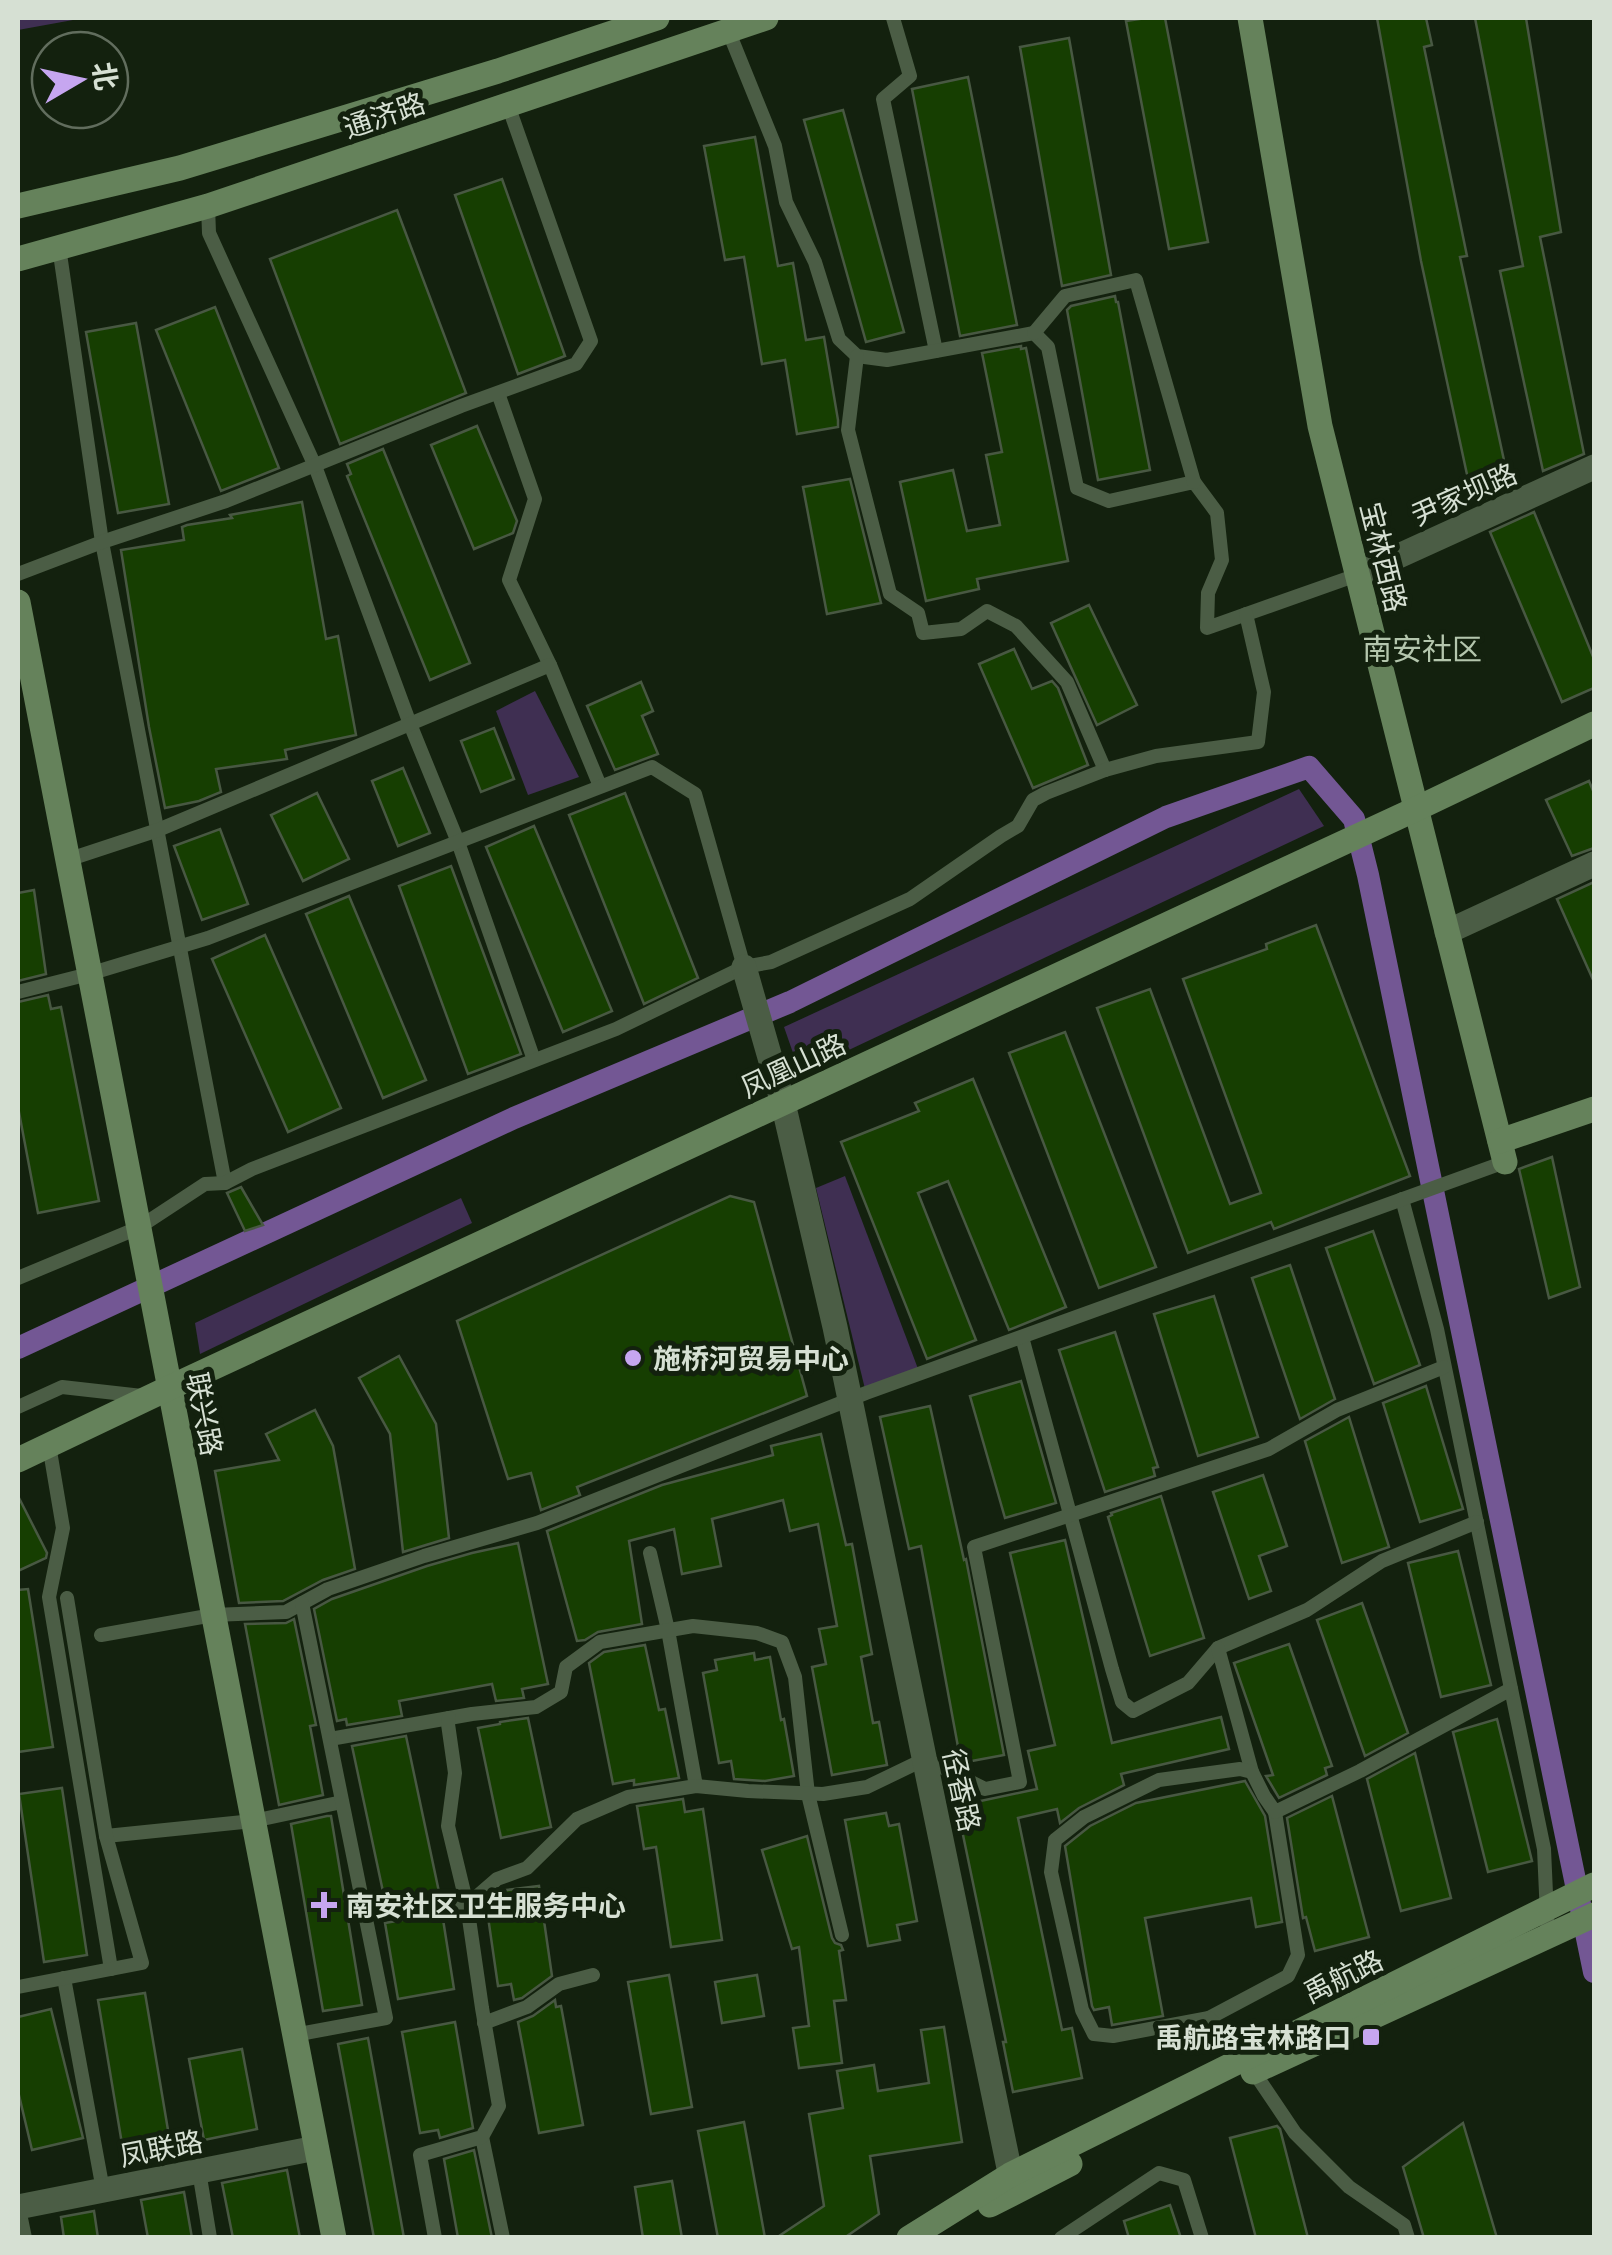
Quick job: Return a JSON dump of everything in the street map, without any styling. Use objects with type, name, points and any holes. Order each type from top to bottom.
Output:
[{"type":"street","name":"通济路","points":[[18,206],[180,168],[657,18]]},
{"type":"street","name":"通济路","points":[[18,259],[208,206],[766,18]]},
{"type":"street","name":"宝林西路","points":[[1250,18],[1320,426],[1502,1152]]},
{"type":"street","name":"尹家坝路","points":[[1358,575],[1594,468]]},
{"type":"street","name":"联兴路","points":[[18,602],[159,1336],[160,1392],[213,1614],[334,2238]]},
{"type":"street","name":"凤凰山路","points":[[18,1460],[1594,724]]},
{"type":"street","points":[[1447,932],[1594,864]]},
{"type":"street","name":"径香路","points":[[747,978],[783,1103],[851,1399],[1012,2184]]},
{"type":"street","points":[[1502,1152],[1594,1109]]},
{"type":"street","name":"禹航路","points":[[909,2238],[1594,1884]]},
{"type":"street","name":"禹航路","points":[[1249,2065],[1554,1935],[1594,1914]]},
{"type":"street","name":"凤联路","points":[[18,2204],[316,2148]]},
{"type":"street","name":"禹航路","points":[[940,2238],[1012,2184]]},
{"type":"lane","points":[[892,18],[910,76],[883,100],[936,351]]},
{"type":"lane","points":[[728,30],[775,146],[786,202],[816,262],[839,339],[857,356],[887,360],[1034,334],[1065,296],[1136,280],[1194,482],[1217,514],[1222,560],[1208,593],[1207,628],[1358,575]]},
{"type":"lane","points":[[18,574],[226,501],[576,364],[591,342],[508,105]]},
{"type":"lane","points":[[208,206],[210,233],[314,466],[458,842],[534,1060]]},
{"type":"lane","points":[[59,248],[102,542],[224,1183]]},
{"type":"lane","points":[[1034,334],[1048,348],[1078,488],[1109,501],[1194,482]]},
{"type":"lane","points":[[857,356],[848,430],[890,594],[918,613],[923,632],[960,628],[987,611],[1016,626],[1068,682],[1106,770]]},
{"type":"lane","points":[[498,393],[534,499],[508,580],[550,665],[600,786]]},
{"type":"lane","points":[[18,1274],[139,1232],[204,1184],[224,1183],[747,978],[771,962],[910,899],[1018,826],[1032,800],[1106,770],[1156,756],[1258,742],[1264,692],[1246,614]]},
{"type":"lane","points":[[67,860],[158,830],[550,665]]},
{"type":"lane","points":[[18,992],[208,938],[652,767],[696,794],[747,978]]},
{"type":"lane","points":[[102,1635],[213,1614],[286,1612],[328,1589],[537,1523],[851,1399],[1450,1182],[1502,1152]]},
{"type":"lane","points":[[1408,1197],[1544,1849],[1554,1935]]},
{"type":"lane","points":[[1022,1337],[1122,1702],[1133,1711],[1188,1683],[1218,1648],[1307,1610],[1382,1561],[1477,1522]]},
{"type":"lane","points":[[366,1915],[445,1902],[467,1905],[497,1879],[527,1868],[578,1819],[628,1797],[696,1786],[823,1794],[867,1787],[925,1759],[984,1789],[1020,1782],[974,1547],[1269,1449],[1337,1410],[1444,1367]]},
{"type":"lane","points":[[18,1407],[62,1386],[160,1392]]},
{"type":"lane","points":[[49,1445],[63,1528],[48,1597],[111,1970]]},
{"type":"lane","points":[[650,1553],[696,1786]]},
{"type":"lane","points":[[18,1988],[142,1964],[106,1836],[68,1598]]},
{"type":"lane","points":[[294,2035],[386,2018],[302,1603]]},
{"type":"lane","points":[[330,1739],[536,1707],[561,1692],[566,1666],[600,1642],[692,1626],[758,1632],[782,1642],[796,1678],[808,1794],[842,1936]]},
{"type":"lane","points":[[1218,1648],[1252,1772],[1275,1812],[1298,1955],[1288,1976],[1209,2018],[1114,2036],[1094,2034],[1082,2010],[1051,1872],[1054,1840],[1084,1816],[1159,1780],[1240,1769],[1252,1772]]},
{"type":"lane","points":[[1275,1812],[1510,1688]]},
{"type":"lane","points":[[449,1718],[455,1773],[448,1826],[467,1905],[499,2106],[482,2137],[502,2238]]},
{"type":"lane","points":[[106,1836],[253,1821],[342,1802]]},
{"type":"lane","points":[[484,2022],[527,2007],[560,1984],[594,1976]]},
{"type":"lane","points":[[64,1978],[103,2190]]},
{"type":"lane","points":[[1209,2018],[1249,2065],[1296,2133],[1349,2187],[1404,2225],[1408,2238]]},
{"type":"lane","points":[[436,2238],[420,2155],[482,2137]]},
{"type":"lane","points":[[198,2172],[210,2238]]},
{"type":"lane","points":[[1061,2238],[1159,2173],[1184,2180],[1202,2238]]},
{"type":"lane","points":[[18,2204],[25,2238]]},
{"type":"shaded area","points":[[18,18],[84,18],[18,30]]},
{"type":"shaded area","points":[[535,691],[579,777],[528,795],[496,711]]},
{"type":"shaded area","points":[[1299,789],[1324,826],[800,1073],[784,1027]]},
{"type":"shaded area","points":[[845,1176],[920,1374],[866,1393],[816,1188]]},
{"type":"shaded area","points":[[461,1198],[472,1223],[200,1354],[195,1323]]},
{"type":"building","points":[[1165,18],[1208,242],[1169,249],[1126,21]]},
{"type":"building","points":[[1377,18],[1426,18],[1432,45],[1424,47],[1467,256],[1460,257],[1510,488],[1477,502],[1471,493],[1421,261]]},
{"type":"building","points":[[1475,18],[1526,18],[1561,232],[1540,237],[1584,454],[1543,471],[1500,271],[1523,266]]},
{"type":"building","points":[[1069,38],[1111,275],[1062,286],[1020,47]]},
{"type":"building","points":[[968,77],[1017,325],[960,336],[912,89]]},
{"type":"building","points":[[843,110],[904,332],[866,342],[804,120]]},
{"type":"building","points":[[755,137],[778,266],[793,263],[806,340],[824,337],[838,427],[797,434],[785,360],[762,364],[744,257],[725,260],[704,146]]},
{"type":"building","points":[[502,179],[565,356],[518,374],[455,195]]},
{"type":"building","points":[[397,210],[466,393],[340,444],[270,259]]},
{"type":"building","points":[[1115,296],[1150,470],[1098,480],[1067,310]]},
{"type":"building","points":[[215,307],[279,468],[221,491],[156,330]]},
{"type":"building","points":[[136,323],[169,504],[118,513],[86,332]]},
{"type":"building","points":[[1026,348],[1068,561],[977,579],[979,589],[926,601],[900,482],[953,470],[967,531],[1000,525],[986,455],[1002,452],[982,353]]},
{"type":"building","points":[[477,426],[517,521],[513,533],[474,549],[431,445]]},
{"type":"building","points":[[383,449],[470,663],[430,680],[347,476],[351,474],[347,464]]},
{"type":"building","points":[[850,479],[881,603],[827,614],[803,487]]},
{"type":"building","points":[[302,502],[326,639],[338,636],[356,735],[285,750],[287,759],[216,769],[221,792],[165,808],[121,550],[184,540],[182,527],[187,525]]},
{"type":"building","points":[[1534,512],[1594,659],[1594,688],[1562,702],[1490,532]]},
{"type":"building","points":[[1089,605],[1137,705],[1097,725],[1051,623]]},
{"type":"building","points":[[1014,649],[1032,689],[1052,681],[1058,688],[1088,765],[1033,788],[979,664]]},
{"type":"building","points":[[641,682],[653,711],[642,716],[658,754],[615,770],[587,706]]},
{"type":"building","points":[[494,728],[514,779],[481,792],[461,741]]},
{"type":"building","points":[[403,768],[430,833],[398,846],[372,781]]},
{"type":"building","points":[[1589,781],[1594,793],[1594,848],[1572,856],[1546,800]]},
{"type":"building","points":[[317,793],[349,859],[303,881],[271,815]]},
{"type":"building","points":[[625,793],[698,978],[644,1004],[569,815]]},
{"type":"building","points":[[534,826],[612,1011],[563,1032],[486,847]]},
{"type":"building","points":[[220,829],[248,904],[202,920],[174,846]]},
{"type":"building","points":[[451,866],[521,1054],[468,1074],[399,886]]},
{"type":"building","points":[[1594,882],[1594,982],[1557,899]]},
{"type":"building","points":[[34,890],[46,974],[18,981],[18,893]]},
{"type":"building","points":[[349,896],[426,1080],[383,1098],[306,914]]},
{"type":"building","points":[[1316,925],[1410,1176],[1274,1229],[1271,1222],[1188,1253],[1097,1008],[1150,989],[1230,1204],[1261,1193],[1183,979],[1267,949],[1266,944]]},
{"type":"building","points":[[265,935],[341,1108],[288,1132],[212,959]]},
{"type":"building","points":[[48,995],[51,1009],[61,1007],[99,1201],[38,1213],[18,1107],[18,1002]]},
{"type":"building","points":[[1065,1032],[1156,1267],[1099,1288],[1009,1053]]},
{"type":"building","points":[[973,1079],[1066,1307],[1009,1330],[948,1181],[918,1193],[976,1340],[927,1359],[841,1142],[919,1111],[915,1103]]},
{"type":"building","points":[[1552,1157],[1580,1287],[1549,1298],[1519,1169]]},
{"type":"building","points":[[241,1187],[263,1225],[245,1231],[227,1193]]},
{"type":"building","name":"施桥河贸易中心","points":[[730,1196],[754,1202],[807,1396],[577,1487],[580,1495],[541,1510],[531,1473],[508,1479],[457,1321]]},
{"type":"building","points":[[1373,1231],[1420,1365],[1374,1384],[1326,1248]]},
{"type":"building","points":[[1290,1265],[1335,1399],[1300,1419],[1252,1278]]},
{"type":"building","points":[[1214,1296],[1258,1437],[1198,1456],[1154,1314]]},
{"type":"building","points":[[1115,1332],[1158,1467],[1153,1468],[1155,1476],[1105,1492],[1059,1350]]},
{"type":"building","points":[[399,1356],[436,1424],[449,1538],[403,1552],[390,1434],[359,1378]]},
{"type":"building","points":[[1021,1381],[1056,1503],[1005,1518],[970,1396]]},
{"type":"building","points":[[1426,1386],[1463,1509],[1420,1522],[1383,1403]]},
{"type":"building","points":[[930,1406],[966,1559],[1004,1755],[961,1763],[921,1546],[909,1549],[880,1417]]},
{"type":"building","points":[[315,1410],[333,1446],[355,1569],[283,1601],[239,1603],[215,1471],[279,1460],[266,1434]]},
{"type":"building","points":[[1349,1417],[1389,1547],[1342,1563],[1305,1441]]},
{"type":"building","points":[[821,1434],[846,1545],[852,1544],[872,1654],[861,1657],[873,1723],[879,1722],[887,1765],[832,1775],[812,1667],[826,1664],[819,1629],[837,1626],[818,1524],[790,1531],[783,1500],[712,1519],[721,1566],[682,1574],[674,1529],[629,1541],[642,1624],[598,1632],[577,1641],[547,1531],[662,1485],[773,1455],[771,1446]]},
{"type":"building","points":[[1263,1475],[1287,1546],[1259,1556],[1271,1591],[1249,1599],[1213,1492]]},
{"type":"building","points":[[18,1496],[47,1553],[46,1558],[18,1571]]},
{"type":"building","points":[[1161,1496],[1204,1638],[1150,1656],[1108,1517]]},
{"type":"building","points":[[1065,1540],[1112,1743],[1221,1717],[1229,1749],[1121,1774],[1124,1785],[1079,1808],[1060,1823],[1057,1809],[1018,1818],[1062,2030],[1072,2028],[1082,2078],[1013,2092],[957,1806],[1037,1789],[1028,1751],[1055,1745],[1010,1553]]},
{"type":"building","points":[[518,1543],[548,1684],[522,1689],[524,1698],[496,1701],[492,1684],[399,1701],[402,1716],[347,1725],[346,1719],[337,1721],[314,1609],[427,1566]]},
{"type":"building","points":[[1458,1551],[1491,1685],[1441,1697],[1408,1563]]},
{"type":"building","points":[[28,1589],[53,1747],[18,1752],[18,1590]]},
{"type":"building","points":[[1362,1603],[1408,1733],[1365,1756],[1317,1620]]},
{"type":"building","points":[[294,1619],[316,1725],[310,1726],[323,1795],[279,1805],[245,1624],[286,1623]]},
{"type":"building","points":[[1289,1644],[1332,1766],[1325,1768],[1327,1775],[1279,1798],[1266,1776],[1273,1775],[1234,1663]]},
{"type":"building","points":[[645,1645],[659,1710],[665,1709],[679,1778],[613,1784],[589,1663],[604,1652]]},
{"type":"building","points":[[754,1653],[755,1660],[770,1657],[794,1776],[765,1781],[734,1779],[731,1761],[719,1763],[703,1673],[717,1670],[715,1660]]},
{"type":"building","points":[[528,1718],[551,1827],[501,1838],[478,1728]]},
{"type":"building","points":[[1497,1719],[1532,1861],[1488,1872],[1453,1732]]},
{"type":"building","points":[[406,1736],[439,1892],[385,1901],[352,1746]]},
{"type":"building","points":[[1415,1753],[1451,1898],[1401,1911],[1367,1779]]},
{"type":"building","points":[[1245,1781],[1265,1816],[1282,1922],[1256,1927],[1251,1898],[1145,1918],[1163,2016],[1112,2025],[1109,2007],[1094,2010],[1092,2006],[1065,1846],[1090,1826],[1136,1803]]},
{"type":"building","points":[[62,1788],[87,1955],[44,1962],[19,1794]]},
{"type":"building","points":[[1332,1796],[1369,1937],[1315,1951],[1306,1917],[1303,1918],[1287,1818]]},
{"type":"building","points":[[683,1799],[685,1812],[703,1809],[722,1940],[671,1947],[656,1847],[644,1849],[637,1806]]},
{"type":"building","points":[[886,1813],[889,1826],[899,1824],[917,1921],[897,1925],[900,1940],[868,1946],[845,1820]]},
{"type":"building","points":[[331,1816],[362,2005],[323,2011],[291,1824]]},
{"type":"building","points":[[807,1836],[832,1938],[843,1950],[839,1951],[846,2000],[834,2001],[842,2063],[799,2068],[793,2028],[809,2026],[799,1947],[792,1949],[762,1850]]},
{"type":"building","points":[[539,1886],[552,1976],[514,2000],[511,1984],[498,1986],[486,1903],[499,1891]]},
{"type":"building","points":[[442,1913],[454,1989],[398,1999],[385,1923]]},
{"type":"building","points":[[669,1975],[692,2107],[651,2114],[628,1982]]},
{"type":"building","points":[[757,1975],[764,2016],[722,2023],[715,1982]]},
{"type":"building","points":[[145,1993],[169,2136],[122,2144],[98,2000]]},
{"type":"building","points":[[555,2000],[556,2007],[561,2006],[583,2125],[539,2133],[518,2022]]},
{"type":"building","points":[[51,2009],[83,2138],[32,2150],[18,2091],[18,2017]]},
{"type":"building","points":[[455,2022],[473,2128],[440,2138],[438,2130],[420,2133],[402,2032]]},
{"type":"building","points":[[944,2027],[962,2142],[870,2156],[879,2214],[844,2238],[776,2238],[824,2206],[809,2114],[843,2108],[837,2071],[874,2065],[878,2091],[929,2083],[921,2030]]},
{"type":"building","points":[[368,2038],[404,2238],[374,2238],[338,2044]]},
{"type":"building","points":[[242,2049],[257,2129],[204,2140],[189,2059]]},
{"type":"building","points":[[744,2122],[765,2238],[718,2238],[698,2131]]},
{"type":"building","points":[[1463,2123],[1497,2238],[1424,2238],[1403,2167]]},
{"type":"building","points":[[1277,2126],[1308,2238],[1256,2238],[1230,2138]]},
{"type":"building","points":[[474,2150],[492,2238],[458,2238],[444,2159]]},
{"type":"building","points":[[287,2170],[300,2238],[233,2238],[222,2183]]},
{"type":"building","points":[[672,2181],[682,2238],[643,2238],[635,2187]]},
{"type":"building","points":[[184,2192],[192,2238],[148,2238],[141,2200]]},
{"type":"building","points":[[1170,2205],[1181,2238],[1129,2238],[1124,2221]]},
{"type":"building","points":[[94,2211],[98,2238],[64,2238],[61,2217]]},
{"type":"waterway","points":[[18,1348],[514,1118],[790,1002],[1166,817],[1309,767],[1354,819],[1368,875],[1594,1972]]},
{"type":"place","name":"施桥河贸易中心","points":[[633,1358]]},
{"type":"place","name":"南安社区卫生服务中心","points":[[324,1905]]},
{"type":"place","name":"禹航路宝林路口","points":[[1371,2037]]},
{"type":"district","name":"南安社区","points":[[1422,649]]}]
